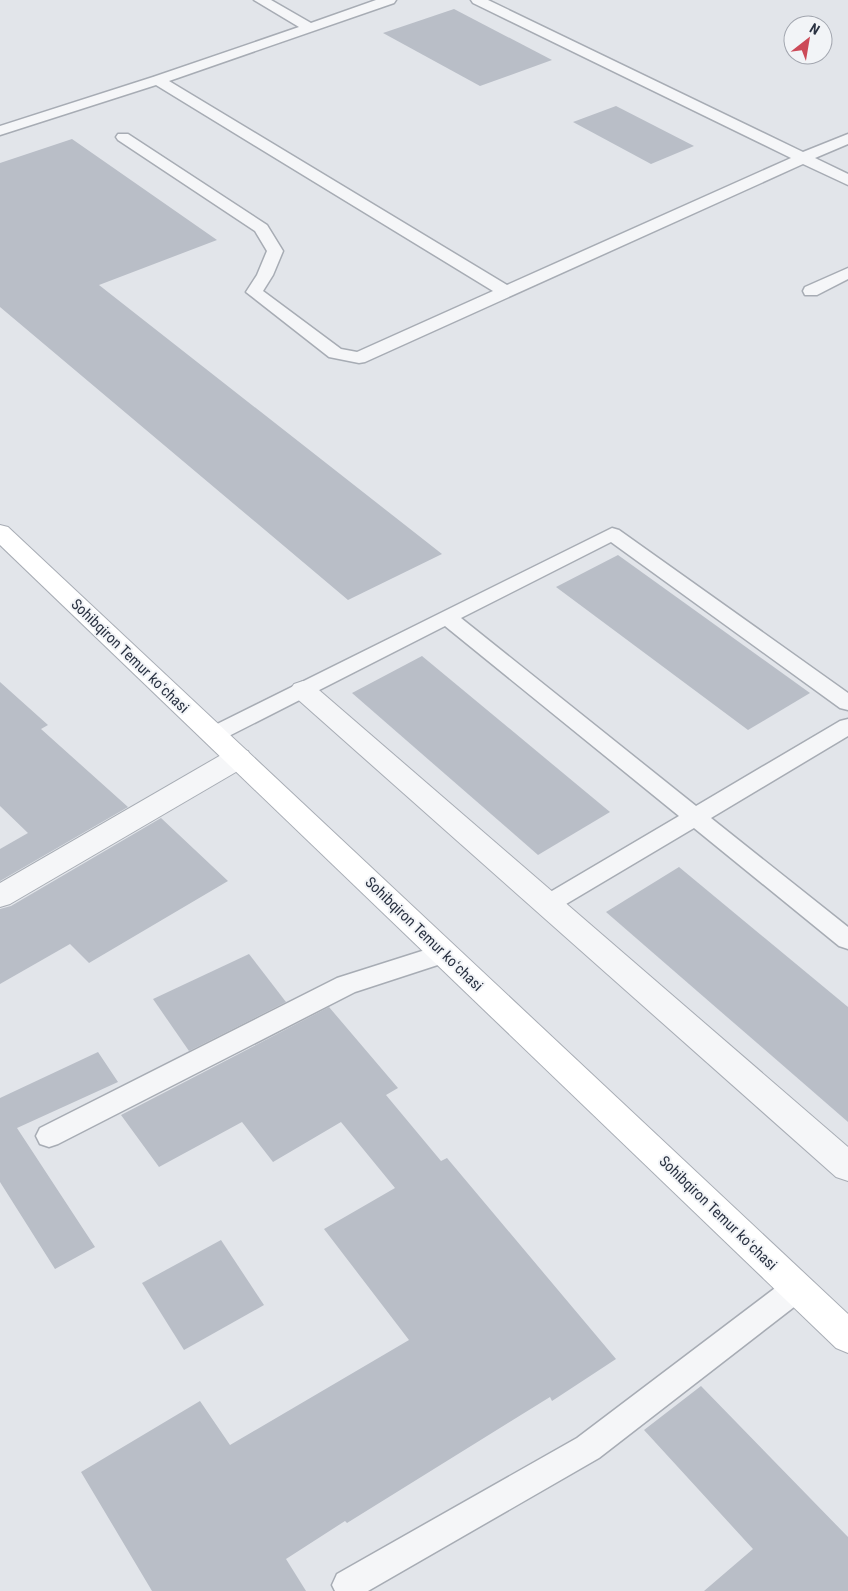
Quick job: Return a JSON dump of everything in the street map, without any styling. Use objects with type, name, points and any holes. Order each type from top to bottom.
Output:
[{"type":"main road","name":"Sohibqiron Temur koʻchasi","points":[[0,532],[848,1337]]},
{"type":"street","points":[[303,690],[848,1167]]},
{"type":"street","points":[[0,896],[238,758]]},
{"type":"lane","points":[[261,0],[309,27]]},
{"type":"lane","points":[[0,132],[158,80],[389,0]]},
{"type":"lane","points":[[478,0],[848,180]]},
{"type":"lane","points":[[158,80],[506,292]]},
{"type":"lane","points":[[122,137],[261,228],[275,251],[254,292],[335,353],[360,358],[848,138]]},
{"type":"lane","points":[[810,291],[848,273]]},
{"type":"lane","points":[[213,735],[612,534],[848,703]]},
{"type":"lane","points":[[447,617],[848,940]]},
{"type":"lane","points":[[548,904],[848,726]]},
{"type":"lane","points":[[49,1136],[346,985],[444,953]]},
{"type":"lane","points":[[348,1585],[588,1448],[797,1288]]},
{"type":"building","points":[[454,9],[552,60],[480,86],[383,33]]},
{"type":"building","points":[[616,106],[694,146],[651,164],[573,122]]},
{"type":"building","points":[[72,139],[217,240],[99,285],[442,554],[348,600],[0,307],[0,163]]},
{"type":"building","points":[[618,555],[810,693],[748,730],[556,587]]},
{"type":"building","points":[[422,656],[610,812],[538,855],[352,693]]},
{"type":"building","points":[[0,682],[48,725],[41,729],[128,807],[0,881],[0,849],[28,833],[0,806]]},
{"type":"building","points":[[161,818],[228,881],[89,963],[70,944],[0,984],[0,909],[11,906]]},
{"type":"building","points":[[679,867],[848,1007],[848,1122],[606,912]]},
{"type":"building","points":[[249,954],[286,1002],[189,1051],[153,999]]},
{"type":"building","points":[[329,1007],[398,1088],[386,1095],[441,1161],[447,1158],[616,1359],[552,1401],[550,1397],[347,1523],[345,1521],[286,1559],[306,1591],[152,1591],[81,1472],[200,1401],[230,1445],[409,1340],[324,1229],[395,1188],[341,1122],[273,1162],[242,1122],[159,1167],[121,1115]]},
{"type":"building","points":[[98,1052],[118,1082],[17,1128],[95,1247],[55,1269],[0,1182],[0,1098]]},
{"type":"building","points":[[221,1240],[264,1305],[184,1350],[142,1283]]},
{"type":"building","points":[[701,1386],[848,1537],[848,1591],[704,1591],[753,1549],[644,1430]]}]
